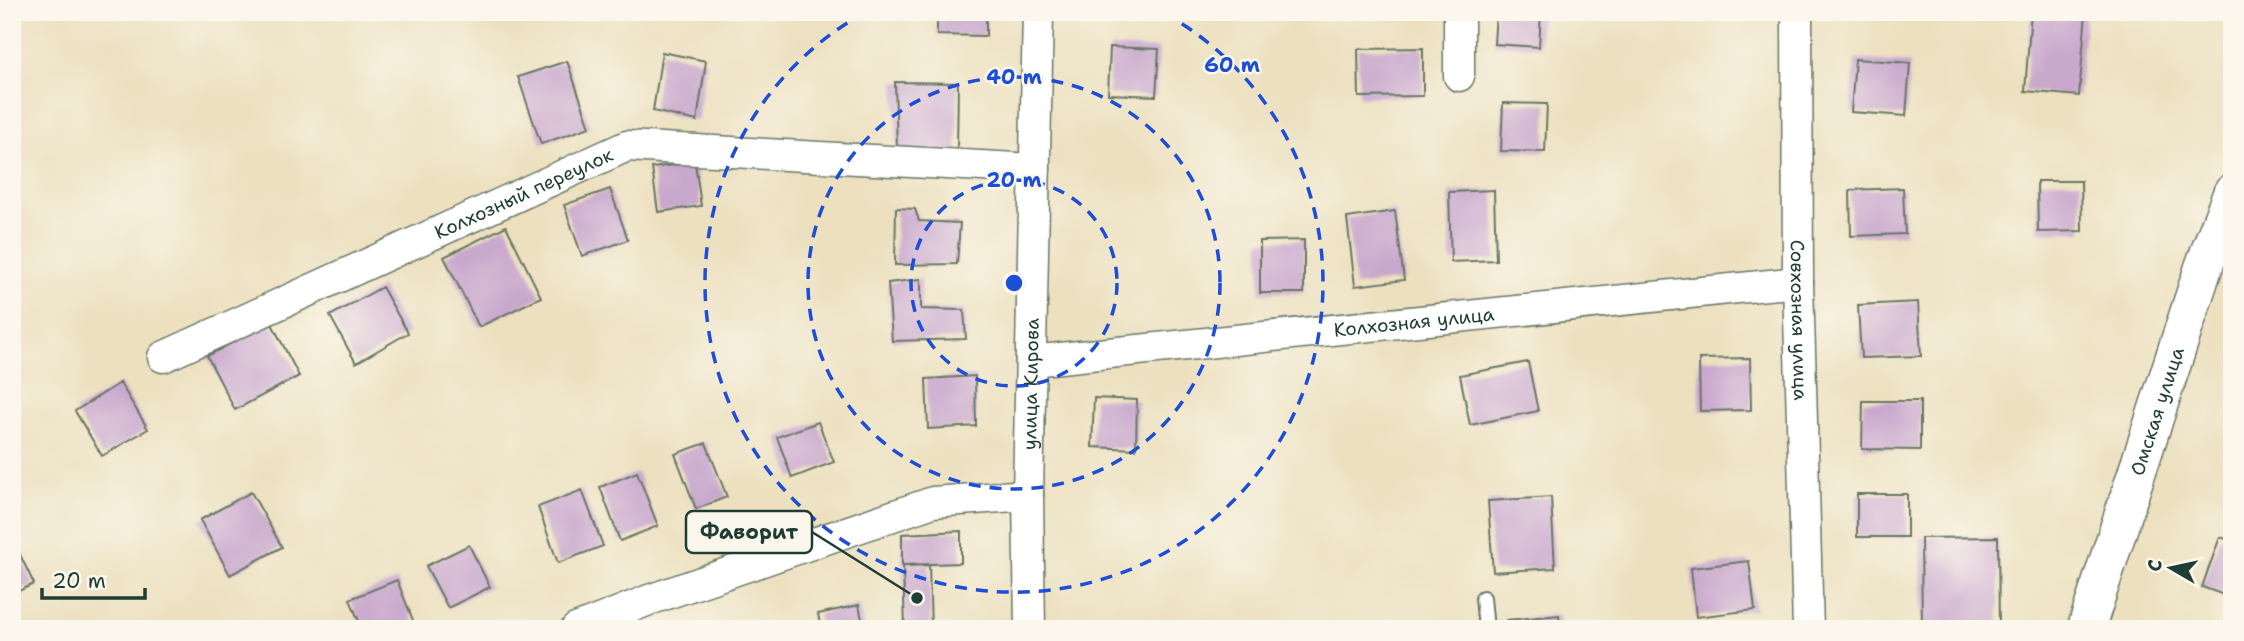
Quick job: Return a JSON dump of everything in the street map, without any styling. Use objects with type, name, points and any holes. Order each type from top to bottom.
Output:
[{"type":"street","name":"улица Кирова","points":[[1030,629],[1028,495],[1038,12]]},
{"type":"street","points":[[1459,12],[1460,76]]},
{"type":"street","name":"Совхозная улица","points":[[1797,12],[1798,282],[1808,629]]},
{"type":"street","name":"Колхозный переулок","points":[[163,357],[627,146],[1035,169]]},
{"type":"street","name":"Омская улица","points":[[2086,629],[2204,266],[2232,193]]},
{"type":"street","name":"Колхозная улица","points":[[1031,361],[1798,282]]},
{"type":"street","points":[[576,629],[933,502],[1028,495]]},
{"type":"lane","points":[[1483,598],[1486,629]]},
{"type":"building","points":[[937,12],[986,12],[986,36],[937,35]]},
{"type":"building","points":[[1496,12],[1541,12],[1539,47],[1494,44]]},
{"type":"building","points":[[2031,12],[2086,12],[2079,96],[2025,91]]},
{"type":"building","points":[[1110,47],[1159,49],[1156,96],[1108,94]]},
{"type":"building","points":[[1423,48],[1423,96],[1359,97],[1358,49]]},
{"type":"building","points":[[662,52],[706,61],[697,121],[653,111]]},
{"type":"building","points":[[1855,59],[1910,63],[1906,116],[1851,112]]},
{"type":"building","points":[[567,61],[590,127],[541,144],[518,77]]},
{"type":"building","points":[[895,82],[958,83],[957,151],[897,149]]},
{"type":"building","points":[[1503,103],[1547,104],[1545,152],[1501,151]]},
{"type":"building","points":[[695,162],[701,206],[658,212],[652,168]]},
{"type":"building","points":[[2037,181],[2081,181],[2082,231],[2038,232]]},
{"type":"building","points":[[1903,188],[1905,234],[1851,236],[1850,190]]},
{"type":"building","points":[[610,189],[628,240],[582,256],[564,205]]},
{"type":"building","points":[[1494,190],[1496,260],[1451,262],[1449,192]]},
{"type":"building","points":[[896,208],[915,209],[919,221],[960,223],[957,264],[895,265]]},
{"type":"building","points":[[1395,211],[1404,280],[1355,286],[1347,218]]},
{"type":"building","points":[[506,226],[541,297],[479,327],[444,257]]},
{"type":"building","points":[[1304,240],[1304,293],[1260,293],[1260,241]]},
{"type":"building","points":[[921,279],[921,309],[964,310],[966,339],[892,341],[888,283]]},
{"type":"building","points":[[382,287],[408,333],[356,363],[330,316]]},
{"type":"building","points":[[1918,302],[1921,356],[1861,358],[1858,305]]},
{"type":"building","points":[[271,322],[299,376],[235,410],[207,356]]},
{"type":"building","points":[[1750,358],[1751,410],[1700,411],[1699,359]]},
{"type":"building","points":[[1528,362],[1538,411],[1470,425],[1460,375]]},
{"type":"building","points":[[975,376],[976,426],[928,429],[926,379]]},
{"type":"building","points":[[120,383],[148,429],[102,456],[75,411]]},
{"type":"building","points":[[1094,398],[1137,400],[1136,449],[1092,447]]},
{"type":"building","points":[[1863,401],[1920,401],[1920,450],[1862,449]]},
{"type":"building","points":[[818,422],[834,462],[792,478],[777,437]]},
{"type":"building","points":[[706,443],[727,497],[696,509],[675,454]]},
{"type":"building","points":[[637,472],[658,526],[620,541],[600,487]]},
{"type":"building","points":[[582,490],[603,546],[558,563],[538,507]]},
{"type":"building","points":[[251,492],[282,547],[230,575],[200,520]]},
{"type":"building","points":[[1857,494],[1907,494],[1907,537],[1857,537]]},
{"type":"building","points":[[1551,497],[1555,568],[1493,572],[1488,501]]},
{"type":"building","points":[[961,531],[961,563],[902,565],[902,534]]},
{"type":"building","points":[[1998,537],[1999,629],[1922,629],[1921,538]]},
{"type":"building","points":[[2220,537],[2232,541],[2232,598],[2202,587]]},
{"type":"building","points":[[12,538],[34,584],[12,594]]},
{"type":"building","points":[[469,545],[490,587],[448,608],[426,566]]},
{"type":"building","points":[[1749,561],[1755,610],[1696,617],[1691,568]]},
{"type":"building","points":[[929,565],[931,629],[905,629],[903,566]]},
{"type":"building","points":[[397,580],[414,623],[400,629],[362,629],[350,599]]},
{"type":"building","points":[[859,605],[864,629],[821,629],[818,614]]},
{"type":"building","points":[[1559,615],[1560,629],[1508,629],[1507,620]]},
{"type":"place","name":"Фаворит","points":[[917,598]]}]
